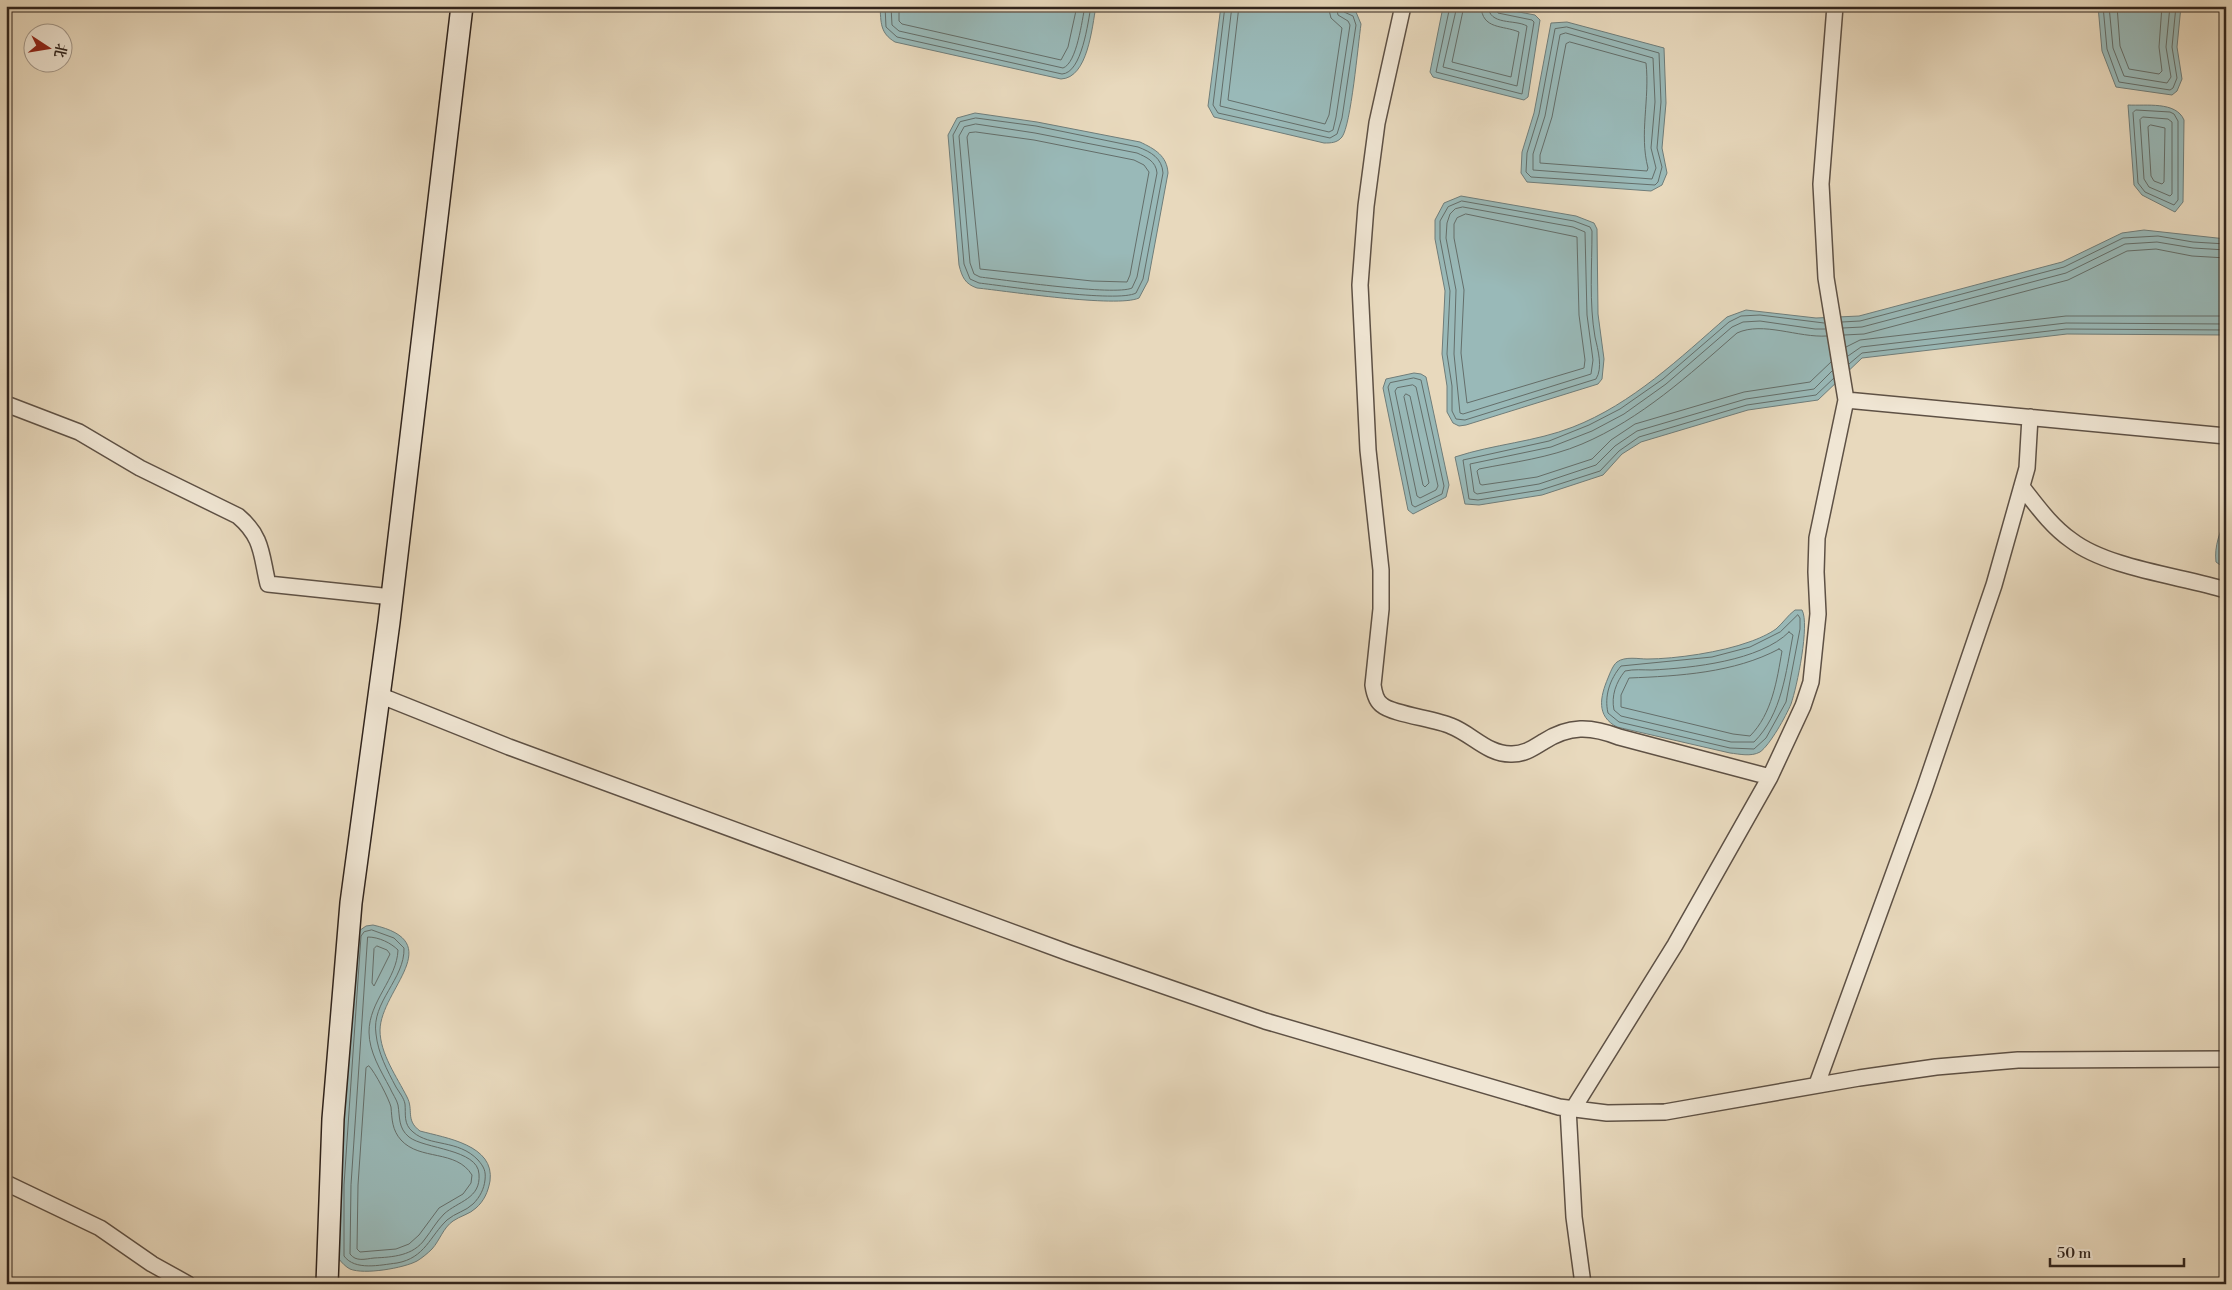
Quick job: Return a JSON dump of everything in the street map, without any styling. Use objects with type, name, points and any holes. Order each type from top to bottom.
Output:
[{"type":"street","points":[[327,1284],[333,1129],[351,903],[392,597],[462,6]]},
{"type":"street","points":[[1403,6],[1377,123],[1366,206],[1360,285],[1368,450],[1380,570],[1381,609],[1373,685],[1374,693],[1384,707],[1450,725],[1487,748],[1503,754],[1520,754],[1553,736],[1569,730],[1595,728],[1770,777]]},
{"type":"street","points":[[1583,1284],[1574,1217],[1570,1109],[1674,945],[1770,777],[1811,682],[1818,614],[1817,538],[1846,400],[1826,278],[1821,184],[1835,6]]},
{"type":"street","points":[[1846,400],[2226,436]]},
{"type":"street","points":[[6,404],[79,432],[140,468],[238,516],[250,526],[258,539],[268,584],[392,597]]},
{"type":"street","points":[[1817,1084],[1924,790],[1994,585],[2027,468],[2030,417]]},
{"type":"street","points":[[2022,487],[2058,530],[2082,548],[2106,559],[2226,590]]},
{"type":"street","points":[[379,695],[509,747],[751,837],[1069,953],[1247,1015],[1570,1109],[1608,1114],[1665,1112],[1817,1084],[1936,1067],[2018,1060],[2226,1059]]},
{"type":"street","points":[[6,1183],[100,1228],[152,1264],[188,1284]]},
{"type":"water","points":[[880,6],[1096,6],[1090,38],[1083,61],[1070,76],[1061,79],[895,42],[884,31],[881,22]]},
{"type":"water","points":[[1221,6],[1333,6],[1356,12],[1361,24],[1356,66],[1348,117],[1345,130],[1340,139],[1324,143],[1214,117],[1208,106]]},
{"type":"water","points":[[1447,6],[1487,6],[1535,15],[1540,20],[1528,97],[1524,100],[1433,77],[1430,72],[1442,12]]},
{"type":"water","points":[[2098,6],[2181,6],[2177,47],[2182,79],[2177,91],[2172,95],[2116,87],[2102,51]]},
{"type":"water","points":[[1567,22],[1664,48],[1666,103],[1662,148],[1667,173],[1662,185],[1651,191],[1527,182],[1521,173],[1522,152],[1534,113],[1551,23]]},
{"type":"water","points":[[2128,105],[2168,107],[2180,114],[2184,120],[2183,202],[2175,212],[2142,195],[2134,185]]},
{"type":"water","points":[[975,113],[1037,122],[1140,142],[1151,147],[1163,158],[1168,173],[1148,281],[1139,298],[1127,301],[1109,301],[1061,298],[977,288],[967,282],[959,265],[948,135],[957,118]]},
{"type":"water","points":[[1461,196],[1576,216],[1594,223],[1597,229],[1598,314],[1604,359],[1602,379],[1598,384],[1466,425],[1459,426],[1453,423],[1447,412],[1447,386],[1442,354],[1445,291],[1435,239],[1435,220],[1444,203]]},
{"type":"water","points":[[2144,230],[2226,239],[2226,335],[2067,334],[1862,358],[1818,400],[1748,410],[1641,442],[1622,454],[1603,475],[1542,495],[1479,505],[1465,504],[1455,457],[1559,432],[1595,417],[1655,379],[1727,317],[1746,310],[1816,318],[1859,316],[2062,262],[2122,233]]},
{"type":"water","points":[[1414,373],[1426,377],[1449,485],[1446,497],[1413,514],[1408,510],[1383,388],[1386,379]]},
{"type":"water","points":[[2226,518],[2226,569],[2216,562],[2216,550]]},
{"type":"water","points":[[1795,610],[1802,610],[1804,617],[1804,641],[1796,684],[1791,704],[1785,716],[1773,737],[1760,752],[1749,755],[1730,753],[1617,727],[1610,723],[1603,712],[1603,692],[1613,667],[1620,660],[1628,658],[1659,659],[1685,656],[1738,646],[1767,635],[1779,627]]},
{"type":"water","points":[[373,925],[395,933],[406,943],[409,955],[405,969],[383,1014],[380,1030],[386,1056],[409,1102],[411,1119],[415,1127],[420,1131],[455,1140],[477,1151],[485,1159],[489,1169],[490,1181],[485,1196],[479,1205],[450,1224],[432,1249],[417,1261],[394,1268],[356,1271],[344,1265],[339,1259],[339,1185],[356,933],[366,926]]}]
